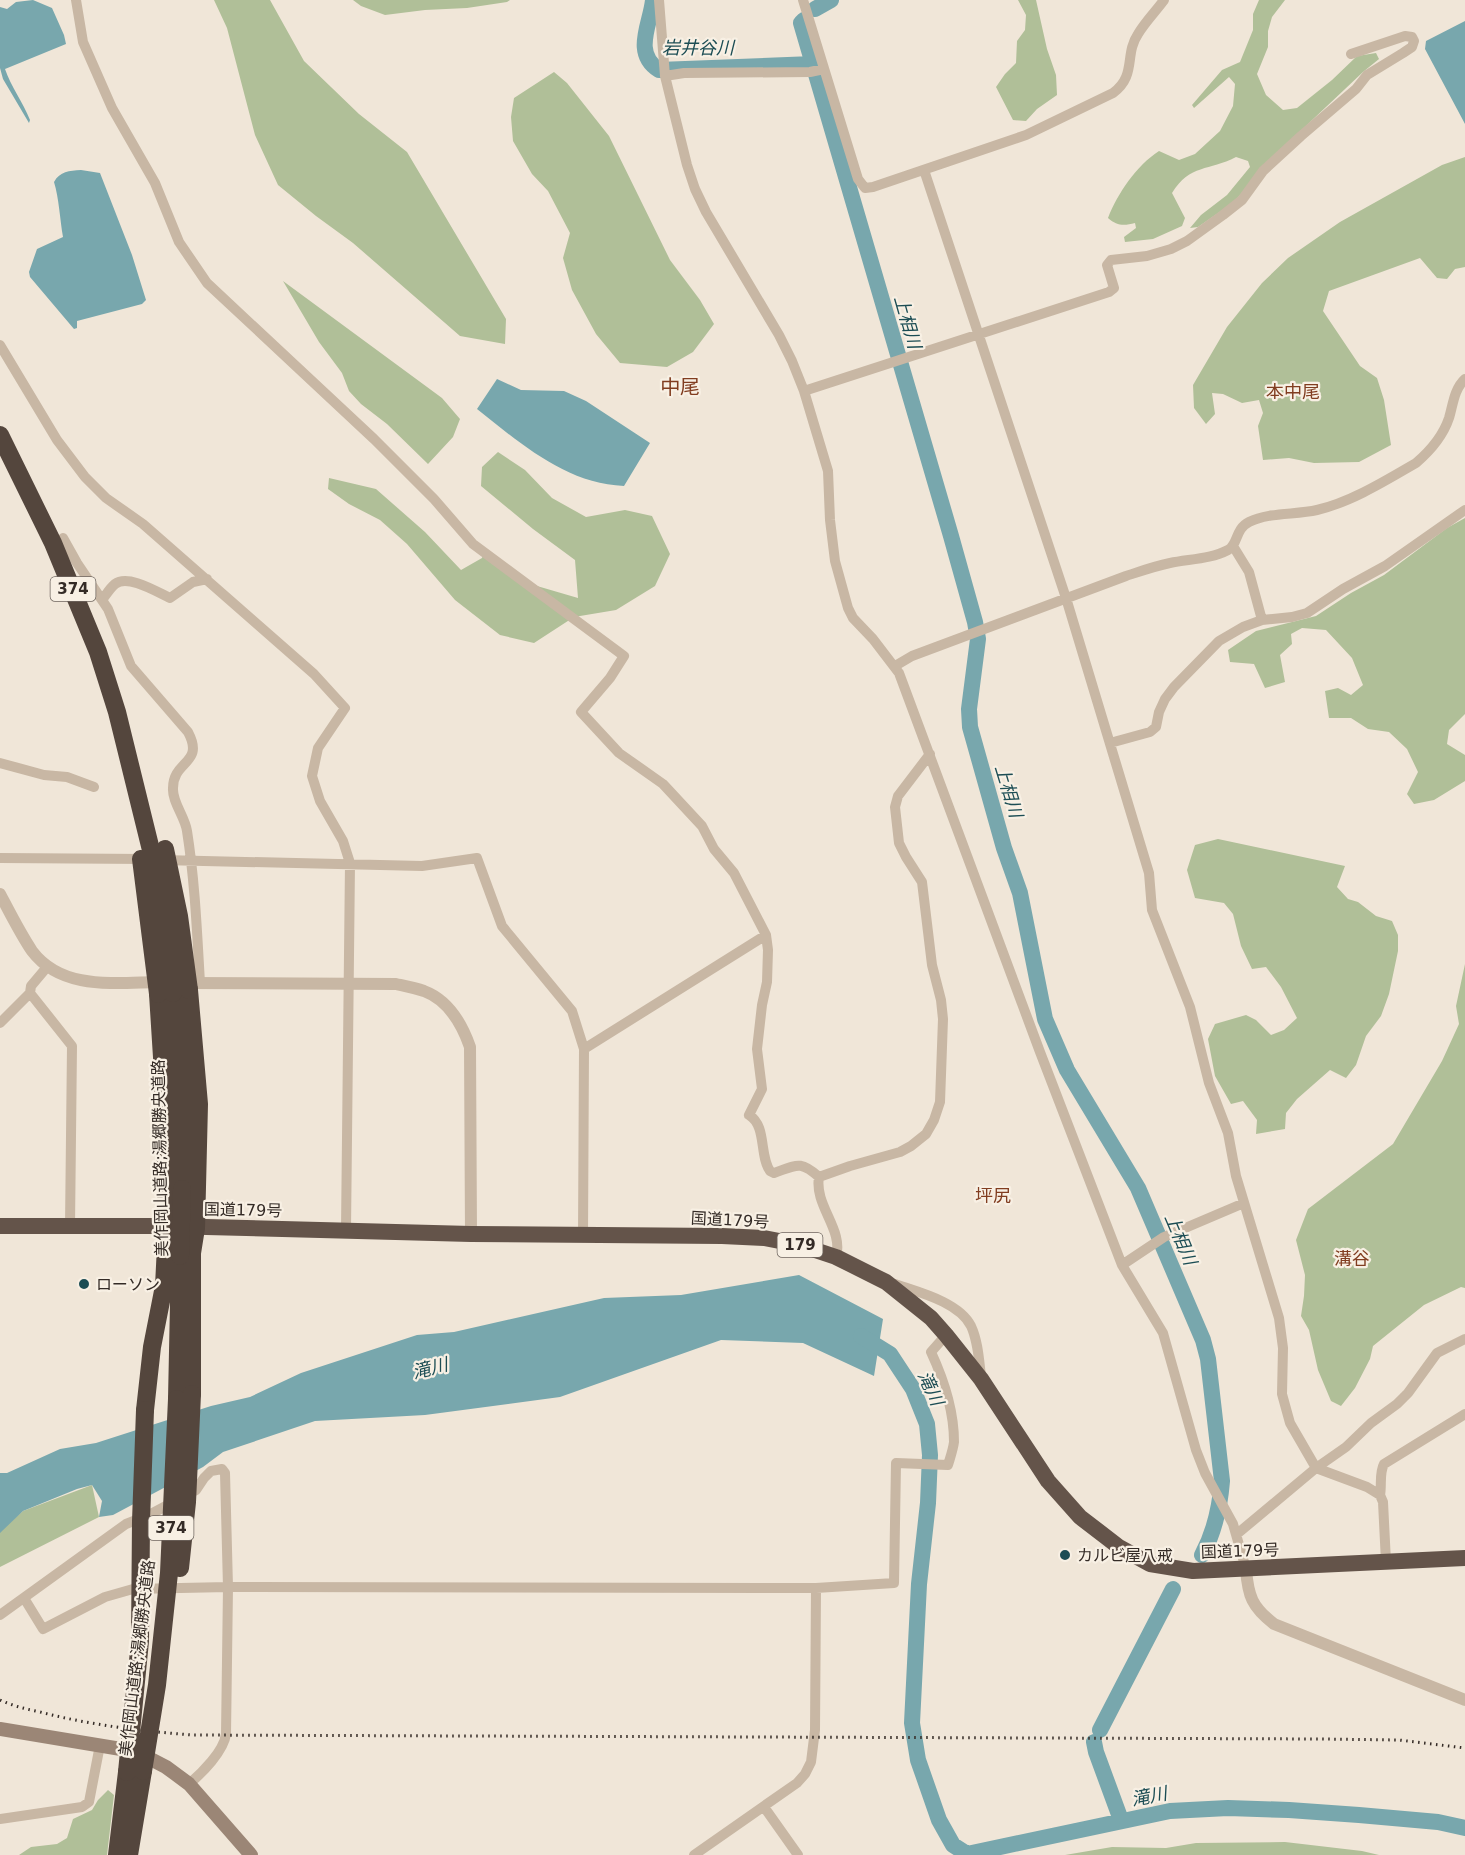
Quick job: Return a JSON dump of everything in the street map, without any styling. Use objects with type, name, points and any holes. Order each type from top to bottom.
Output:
[{"type":"highway","name":"美作岡山道路;湯郷勝央道路","points":[[0,435],[53,543],[85,617],[111,688],[143,813],[147,852],[163,916],[174,988],[181,1090],[180,1256],[185,1397],[160,1657],[135,1771],[129,1855]]},
{"type":"highway","name":"美作岡山道路;湯郷勝央道路","points":[[0,455],[59,579],[127,755]]},
{"type":"highway","points":[[117,1855],[135,1771],[145,1410],[152,1347],[164,1286],[167,1226],[164,1072],[174,988]]},
{"type":"highway","points":[[174,988],[199,1104],[196,1228],[192,1253],[185,1397]]},
{"type":"highway","name":"国道179号","points":[[0,1226],[167,1226],[471,1234],[764,1238],[800,1245],[836,1257],[886,1282],[932,1318],[981,1379],[1048,1481],[1080,1517],[1119,1547],[1150,1564],[1192,1571],[1465,1558]]},
{"type":"main road","points":[[0,1729],[141,1754],[166,1767],[189,1784],[250,1855]]},
{"type":"street","points":[[76,0],[83,42],[112,108],[155,183],[179,242],[207,283],[374,439],[434,499],[473,544],[624,656],[610,678],[581,712],[619,753],[663,784],[702,826],[714,849],[734,873],[766,935],[767,981],[757,1049],[762,1089],[749,1115],[760,1129],[766,1165],[770,1171],[774,1173],[802,1165],[808,1167],[819,1177]]},
{"type":"street","points":[[659,0],[664,72],[687,165],[702,204],[779,336],[804,391],[828,471],[830,520],[837,570],[848,608],[895,666],[903,683],[1122,1265],[1163,1333],[1204,1473],[1238,1534],[1250,1598],[1260,1613],[1274,1624],[1465,1700]]},
{"type":"street","points":[[803,0],[818,70],[861,184],[865,188],[1026,135],[1113,93],[1122,87],[1125,81],[1137,34],[1164,0]]},
{"type":"street","points":[[804,391],[1109,292],[1114,288],[1107,265],[1111,260],[1147,256],[1171,249],[1187,241],[1223,216],[1242,200],[1263,171],[1300,136],[1356,89],[1367,75],[1412,47],[1414,41],[1412,37],[1405,36],[1351,54]]},
{"type":"street","points":[[664,72],[818,70]]},
{"type":"street","points":[[924,170],[1066,598],[1149,873],[1152,909],[1190,1007],[1209,1083],[1228,1134],[1236,1176],[1279,1318],[1283,1348],[1282,1394],[1290,1423],[1316,1468],[1367,1487],[1380,1495]]},
{"type":"street","points":[[0,345],[57,440],[85,477],[106,498],[143,524],[207,579],[314,674],[345,708],[318,748],[312,776],[320,801],[343,841],[350,863],[346,1230]]},
{"type":"street","points":[[895,666],[912,656],[1126,576],[1229,550],[1233,546],[1236,535],[1250,521],[1325,507],[1345,500],[1416,464],[1425,455],[1440,437],[1449,420],[1454,398],[1461,382],[1465,379]]},
{"type":"street","points":[[1110,743],[1150,732],[1156,727],[1165,699],[1219,641],[1243,627],[1262,620],[1292,617],[1317,608],[1343,589],[1385,567],[1465,510]]},
{"type":"street","points":[[63,538],[108,609],[131,666],[188,732],[193,741],[194,750],[174,776],[172,791],[186,823],[195,889],[174,988]]},
{"type":"street","points":[[1233,546],[1249,572],[1262,620]]},
{"type":"street","points":[[102,600],[115,585],[124,580],[170,598],[192,582],[207,579]]},
{"type":"street","points":[[819,1177],[900,1152],[912,1146],[926,1134],[940,1102],[943,1018],[941,1000],[932,965],[921,882],[899,843],[895,807],[898,796],[930,754]]},
{"type":"street","points":[[0,763],[67,777],[94,787]]},
{"type":"street","points":[[147,852],[174,988]]},
{"type":"street","points":[[0,858],[147,852],[192,861],[422,866],[477,858],[502,926],[572,1011],[584,1049],[583,1235]]},
{"type":"street","points":[[1,898],[33,952],[47,967],[71,978],[90,982],[174,988],[348,983],[396,984],[426,992],[449,1008],[465,1031],[470,1047],[471,1234]]},
{"type":"street","points":[[584,1049],[766,935]]},
{"type":"street","points":[[0,1023],[30,993],[31,986],[47,967]]},
{"type":"street","points":[[30,993],[72,1046],[70,1226]]},
{"type":"street","points":[[819,1177],[818,1183],[823,1202],[838,1242],[836,1257]]},
{"type":"street","points":[[1122,1265],[1160,1239],[1244,1203]]},
{"type":"street","points":[[886,1282],[927,1294],[956,1309],[970,1324],[981,1379]]},
{"type":"street","points":[[24,1598],[42,1629],[105,1597],[133,1589],[149,1588],[816,1588],[894,1583],[896,1463],[948,1465],[954,1445],[951,1415],[942,1376],[931,1352],[946,1335]]},
{"type":"street","points":[[1238,1534],[1397,1404],[1437,1353],[1465,1339]]},
{"type":"street","points":[[1386,1562],[1383,1502],[1380,1495],[1381,1469],[1384,1464],[1465,1414]]},
{"type":"street","points":[[184,1588],[196,1490],[211,1471],[222,1469],[225,1473],[228,1587],[225,1742],[201,1774],[189,1784]]},
{"type":"street","points":[[0,1615],[126,1524],[149,1515],[196,1490]]},
{"type":"street","points":[[149,1515],[149,1588]]},
{"type":"street","points":[[694,1855],[764,1807],[806,1774],[811,1762],[815,1730],[816,1588]]},
{"type":"street","points":[[0,1820],[82,1808],[88,1802],[99,1745]]},
{"type":"street","points":[[764,1807],[798,1855]]},
{"type":"green space","points":[[214,0],[270,0],[304,61],[359,114],[407,152],[506,319],[505,344],[460,336],[353,243],[278,185],[255,135],[227,28]]},
{"type":"green space","points":[[353,0],[510,0],[467,8],[385,15],[361,6]]},
{"type":"green space","points":[[1018,0],[1036,0],[1047,49],[1056,75],[1057,95],[1037,109],[1026,121],[1013,120],[996,87],[1016,63],[1017,41],[1025,30],[1026,15]]},
{"type":"green space","points":[[1259,0],[1285,0],[1272,17],[1268,31],[1268,47],[1257,74],[1266,95],[1283,110],[1297,108],[1357,56],[1376,53],[1379,59],[1271,159],[1234,202],[1198,227],[1190,228],[1201,215],[1227,195],[1250,167],[1248,161],[1236,157],[1201,169],[1186,177],[1179,184],[1172,193],[1185,218],[1182,226],[1153,239],[1125,242],[1124,237],[1136,228],[1135,223],[1121,225],[1108,218],[1122,190],[1135,172],[1159,151],[1179,160],[1195,154],[1220,131],[1233,106],[1235,84],[1229,77],[1194,108],[1192,105],[1222,70],[1240,62],[1253,30],[1253,14]]},
{"type":"green space","points":[[554,72],[567,83],[609,136],[670,260],[700,300],[714,324],[693,352],[667,367],[620,363],[596,334],[572,290],[563,258],[570,233],[548,191],[532,174],[513,141],[511,117],[514,98]]},
{"type":"green space","points":[[1465,157],[1465,267],[1455,269],[1447,279],[1437,278],[1420,258],[1329,291],[1323,311],[1360,366],[1377,378],[1384,400],[1391,445],[1359,462],[1314,463],[1289,458],[1263,460],[1258,426],[1263,413],[1259,400],[1242,403],[1223,394],[1212,393],[1215,414],[1206,424],[1194,408],[1193,385],[1227,327],[1262,283],[1288,258],[1340,222],[1442,165]]},
{"type":"green space","points":[[283,281],[442,398],[460,419],[453,437],[428,464],[349,391],[342,373],[319,342]]},
{"type":"green space","points":[[498,452],[525,470],[552,498],[586,517],[625,510],[652,516],[670,554],[655,586],[616,610],[574,617],[534,643],[500,635],[455,600],[407,544],[380,520],[349,504],[328,489],[329,478],[376,489],[425,532],[461,570],[482,558],[484,552],[537,586],[578,598],[575,560],[481,486],[482,467]]},
{"type":"green space","points":[[1465,518],[1465,714],[1449,730],[1447,744],[1465,755],[1465,781],[1434,800],[1414,804],[1407,794],[1418,772],[1407,749],[1389,732],[1368,729],[1351,718],[1329,718],[1325,691],[1338,688],[1351,695],[1363,685],[1352,658],[1326,630],[1302,628],[1291,634],[1292,644],[1280,655],[1285,682],[1265,688],[1254,664],[1230,662],[1228,650],[1256,631],[1316,616],[1384,575],[1447,528]]},
{"type":"green space","points":[[1218,839],[1345,866],[1337,887],[1348,899],[1358,902],[1376,916],[1392,921],[1398,935],[1398,951],[1389,994],[1381,1016],[1366,1036],[1356,1065],[1346,1078],[1330,1070],[1297,1099],[1286,1113],[1285,1129],[1256,1134],[1257,1120],[1243,1101],[1231,1104],[1215,1076],[1208,1039],[1215,1024],[1246,1015],[1256,1020],[1271,1035],[1284,1030],[1297,1018],[1281,987],[1266,967],[1252,969],[1241,946],[1233,914],[1224,903],[1195,898],[1187,870],[1195,845]]},
{"type":"green space","points":[[1465,964],[1465,1288],[1461,1287],[1424,1305],[1373,1346],[1370,1359],[1355,1388],[1341,1406],[1331,1401],[1318,1370],[1309,1330],[1301,1316],[1305,1275],[1296,1240],[1308,1209],[1393,1144],[1442,1061],[1459,1024],[1456,1006]]},
{"type":"green space","points":[[92,1485],[99,1517],[0,1567],[0,1531],[23,1511]]},
{"type":"green space","points":[[108,1790],[114,1795],[107,1855],[19,1855],[31,1847],[57,1844],[67,1838],[73,1819],[92,1810]]},
{"type":"green space","points":[[1285,1842],[1379,1855],[1065,1855],[1112,1847],[1166,1848],[1196,1843]]},
{"type":"water","points":[[33,0],[52,8],[66,44],[5,69],[27,113],[29,123],[3,79],[0,68],[0,7],[7,9],[16,2]]},
{"type":"water","points":[[1465,21],[1465,124],[1425,49],[1426,41]]},
{"type":"water","points":[[69,171],[100,173],[132,255],[146,300],[142,304],[77,321],[77,328],[74,329],[30,277],[29,272],[37,249],[63,237],[54,182],[56,178]]},
{"type":"water","points":[[497,379],[521,390],[564,391],[586,401],[650,443],[624,486],[603,484],[563,470],[527,448],[477,409]]},
{"type":"water","points":[[799,1275],[883,1319],[874,1376],[803,1343],[721,1340],[560,1397],[425,1415],[315,1421],[223,1452],[203,1467],[113,1515],[99,1517],[102,1501],[92,1485],[23,1511],[0,1533],[0,1473],[7,1473],[60,1449],[96,1443],[211,1406],[250,1397],[301,1373],[417,1335],[454,1332],[604,1298],[681,1295]]},
{"type":"waterway","name":"岩井谷川","points":[[653,0],[645,46],[646,55],[659,70],[813,64]]},
{"type":"waterway","name":"上相川","points":[[815,9],[831,0]]},
{"type":"waterway","name":"上相川","points":[[804,20],[801,23],[975,622],[978,639],[969,709],[970,727],[1004,848],[1020,893],[1045,1019],[1067,1070],[1138,1188],[1203,1340],[1208,1359],[1222,1481],[1216,1519],[1202,1555]]},
{"type":"waterway","name":"滝川","points":[[861,1336],[890,1354],[913,1389],[927,1424],[930,1455],[928,1503],[919,1584],[912,1723],[918,1760],[939,1820],[953,1845],[967,1854],[1170,1811],[1228,1808],[1359,1815],[1438,1822],[1465,1828]]},
{"type":"waterway","name":"上相川","points":[[1100,1730],[1173,1589]]},
{"type":"waterway","name":"上相川","points":[[1094,1742],[1121,1820]]},
{"type":"railway","points":[[0,1700],[78,1721],[192,1735],[1323,1739],[1399,1740],[1465,1748]]},
{"type":"place","name":"ローソン","points":[[84,1284]]},
{"type":"place","name":"カルビ屋八戒","points":[[1065,1555]]},
{"type":"district","name":"中尾","points":[[680,387]]},
{"type":"district","name":"本中尾","points":[[1293,391]]},
{"type":"district","name":"坪尻","points":[[993,1195]]},
{"type":"district","name":"溝谷","points":[[1352,1258]]}]
